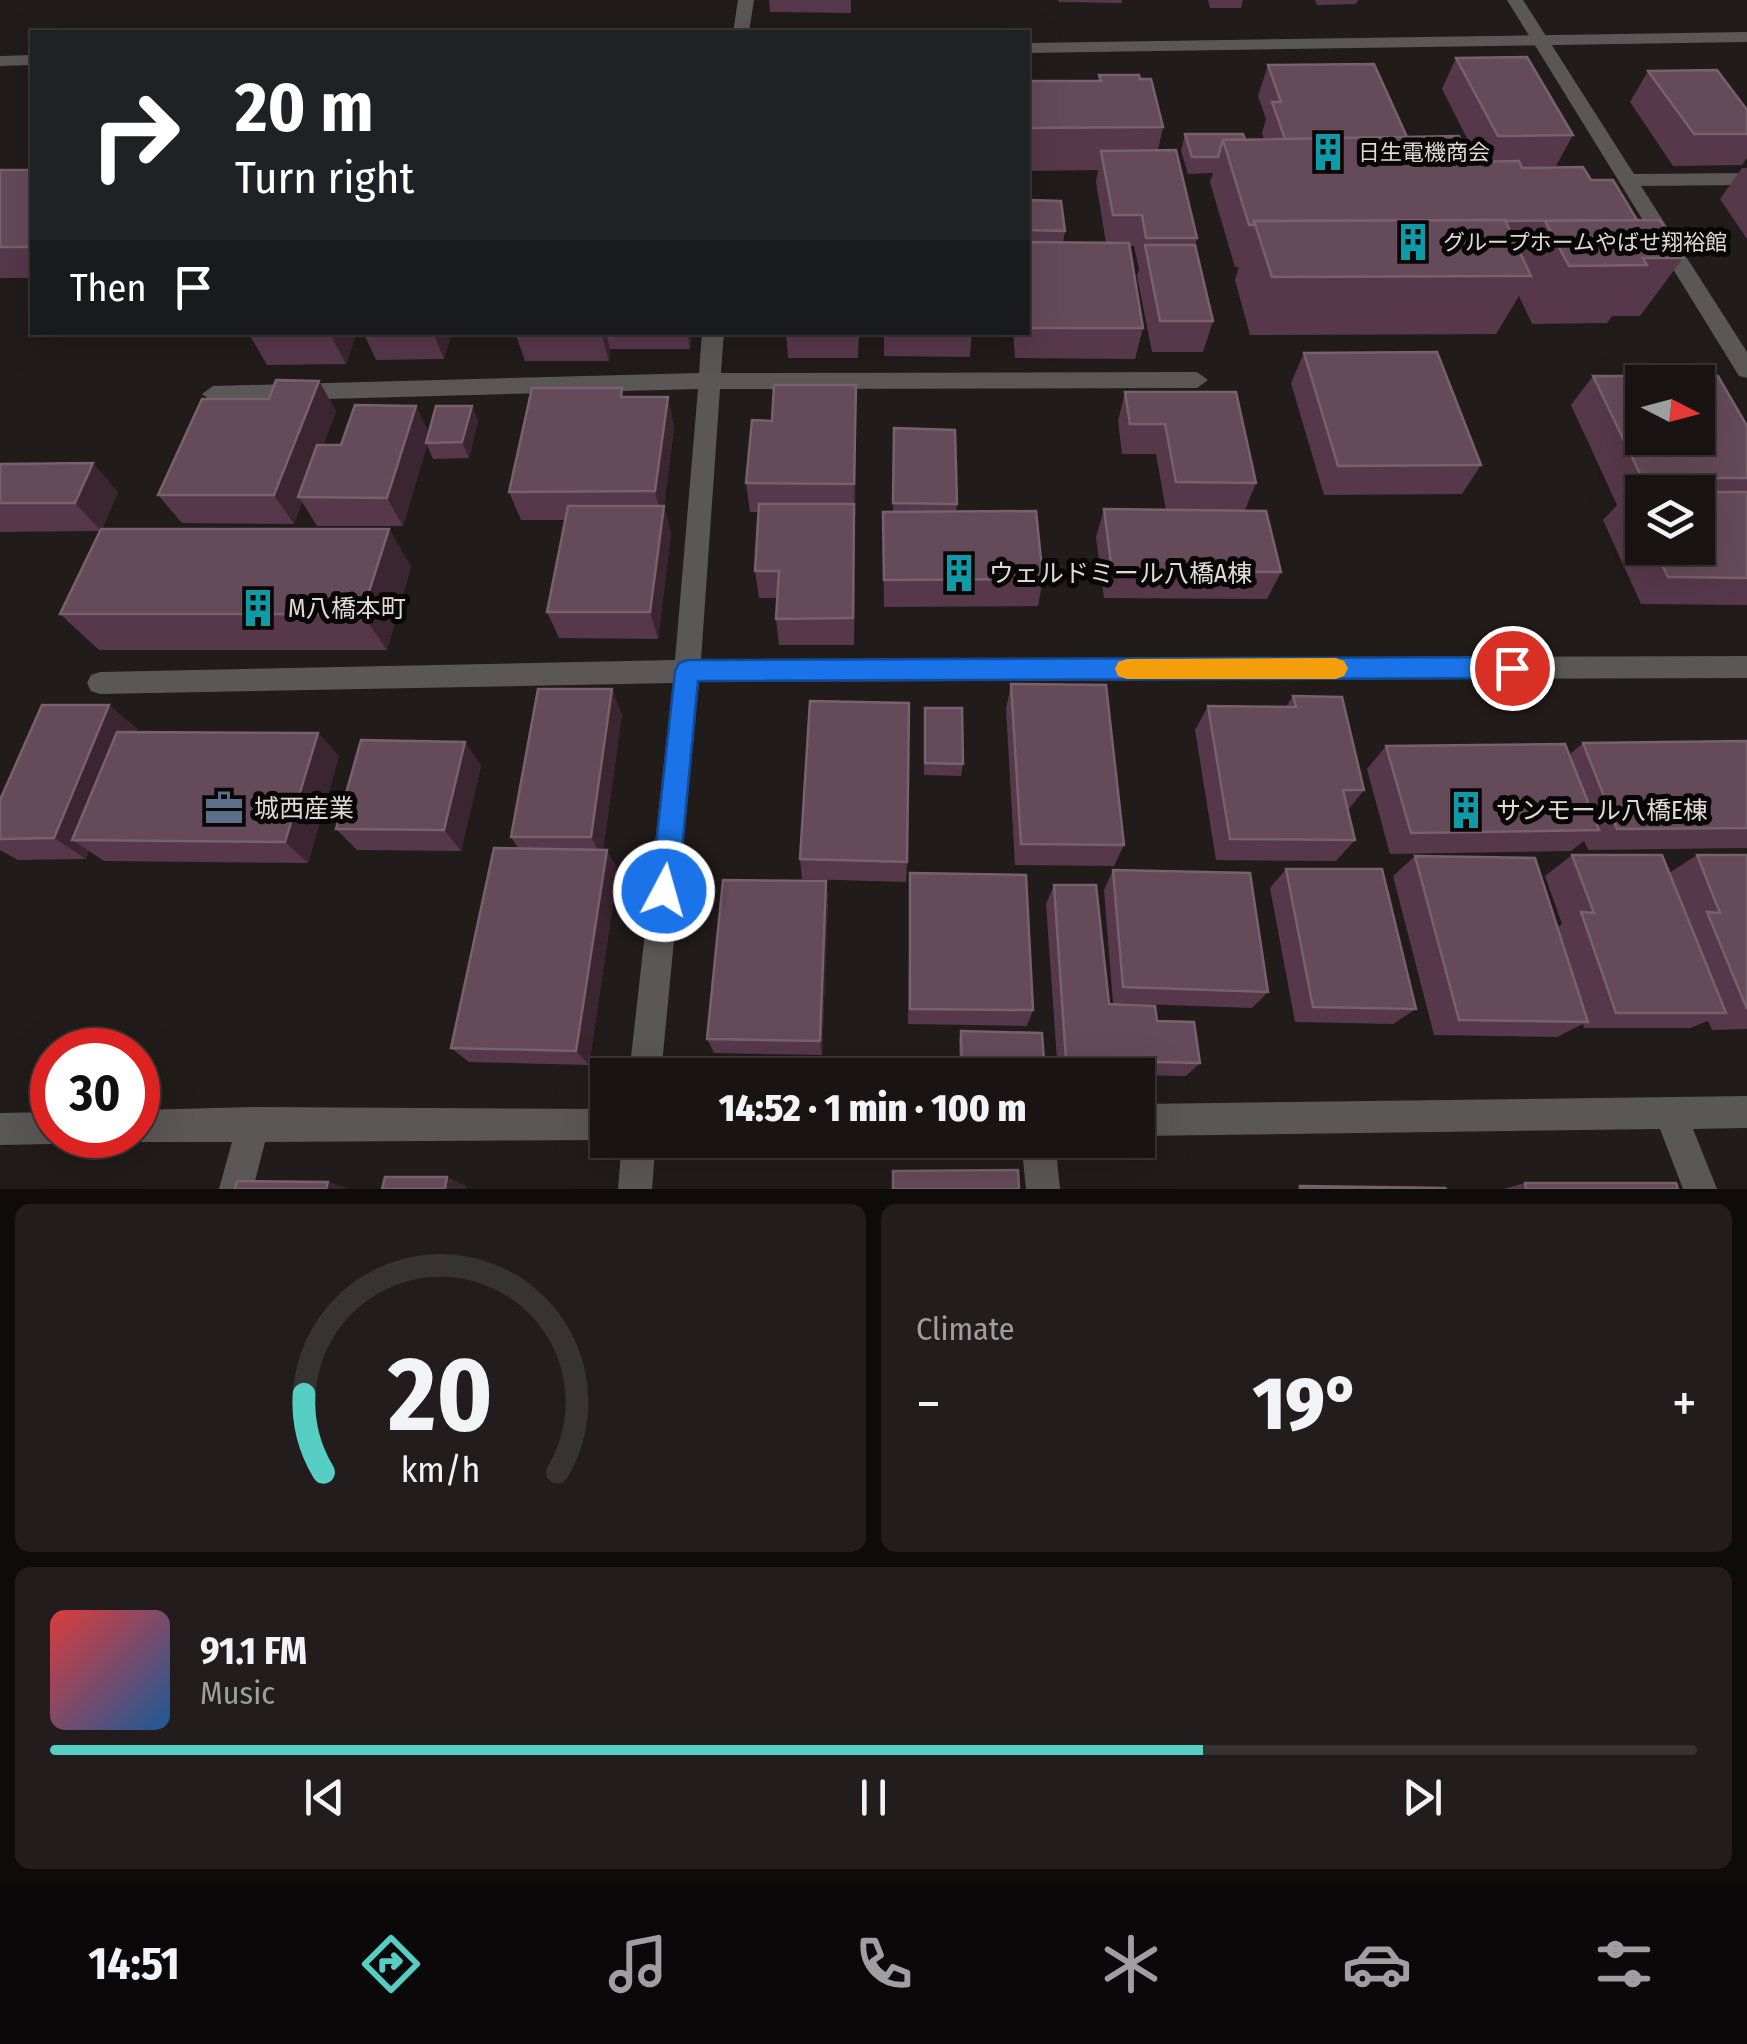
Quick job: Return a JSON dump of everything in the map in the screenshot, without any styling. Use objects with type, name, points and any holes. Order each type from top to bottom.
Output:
[{"type":"street","points":[[741,30],[746,0]]},
{"type":"street","points":[[1515,0],[1747,370]]},
{"type":"street","points":[[1030,48],[1747,37]]},
{"type":"street","points":[[0,60],[30,60]]},
{"type":"street","points":[[1627,180],[1747,179]]},
{"type":"street","points":[[647,1058],[687,671],[713,335]]},
{"type":"street","points":[[213,394],[708,381],[1197,380]]},
{"type":"street","points":[[100,683],[687,671],[1747,667]]},
{"type":"street","points":[[1155,1120],[1747,1112]]},
{"type":"street","points":[[1670,1113],[1700,1189]]},
{"type":"street","points":[[236,1189],[254,1123]]},
{"type":"street","points":[[160,1125],[590,1126]]},
{"type":"street","points":[[0,1129],[30,1128]]},
{"type":"street","points":[[635,1189],[638,1158]]},
{"type":"street","points":[[1039,1158],[1042,1189]]},
{"type":"building","points":[[1527,57],[1573,135],[1498,136],[1456,58]]},
{"type":"building","points":[[1374,64],[1407,137],[1285,139],[1272,102],[1281,102],[1268,65]]},
{"type":"building","points":[[1717,70],[1747,110],[1747,134],[1694,134],[1648,71]]},
{"type":"building","points":[[1099,75],[1139,75],[1140,79],[1151,79],[1163,127],[1030,128],[1030,81],[1101,81]]},
{"type":"building","points":[[1185,134],[1243,134],[1245,139],[1223,140],[1218,157],[1192,157]]},
{"type":"building","points":[[1459,136],[1472,162],[1519,161],[1522,168],[1583,167],[1591,180],[1613,180],[1637,220],[1254,221],[1249,225],[1223,140]]},
{"type":"building","points":[[1176,150],[1197,238],[1146,238],[1142,215],[1113,215],[1101,151]]},
{"type":"building","points":[[0,170],[30,170],[30,247],[0,247]]},
{"type":"building","points":[[1030,200],[1061,201],[1065,231],[1030,230]]},
{"type":"building","points":[[1505,220],[1531,276],[1272,277],[1254,221]]},
{"type":"building","points":[[1660,220],[1683,258],[1643,258],[1647,265],[1569,266],[1545,221]]},
{"type":"building","points":[[1030,242],[1129,243],[1143,328],[1030,328]]},
{"type":"building","points":[[1145,245],[1195,245],[1213,321],[1160,321]]},
{"type":"building","points":[[1437,352],[1481,465],[1338,466],[1304,353]]},
{"type":"building","points":[[1593,376],[1625,376],[1625,443]]},
{"type":"building","points":[[1718,376],[1747,426],[1747,478],[1641,475],[1631,455],[1715,455]]},
{"type":"building","points":[[276,380],[319,381],[274,495],[158,495],[202,399],[269,399]]},
{"type":"building","points":[[774,385],[856,385],[854,484],[746,483],[752,420],[772,421]]},
{"type":"building","points":[[532,388],[622,388],[621,397],[668,397],[655,491],[509,492]]},
{"type":"building","points":[[1125,392],[1236,392],[1256,483],[1176,482],[1165,424],[1130,424]]},
{"type":"building","points":[[355,405],[416,406],[387,498],[298,497],[317,445],[341,445]]},
{"type":"building","points":[[436,406],[472,406],[462,442],[426,443]]},
{"type":"building","points":[[894,428],[955,430],[957,504],[893,503]]},
{"type":"building","points":[[93,463],[75,503],[0,503],[0,464]]},
{"type":"building","points":[[1715,492],[1747,492],[1747,578],[1668,577],[1662,565],[1715,565]]},
{"type":"building","points":[[759,504],[854,504],[853,618],[776,619],[779,571],[755,571]]},
{"type":"building","points":[[568,506],[664,506],[650,612],[547,612]]},
{"type":"building","points":[[1104,509],[1266,511],[1281,572],[1112,571]]},
{"type":"building","points":[[1036,511],[1043,579],[884,580],[883,512]]},
{"type":"building","points":[[101,529],[389,529],[362,614],[60,614]]},
{"type":"building","points":[[1011,684],[1106,685],[1124,845],[1021,844]]},
{"type":"building","points":[[538,689],[612,689],[591,837],[511,837]]},
{"type":"building","points":[[1293,696],[1342,697],[1364,790],[1343,790],[1355,840],[1230,839],[1208,706],[1296,707]]},
{"type":"building","points":[[810,701],[909,703],[907,862],[800,859]]},
{"type":"building","points":[[42,705],[109,705],[54,838],[0,839],[0,800]]},
{"type":"building","points":[[925,708],[962,708],[963,764],[925,763]]},
{"type":"building","name":"城西産業","points":[[117,732],[318,733],[285,842],[72,840]]},
{"type":"building","points":[[361,740],[465,742],[444,830],[336,829]]},
{"type":"building","points":[[1747,741],[1747,828],[1617,829],[1583,743]]},
{"type":"building","name":"サンモール八橋E棟","points":[[1565,744],[1599,830],[1411,833],[1386,746]]},
{"type":"building","points":[[494,848],[607,850],[576,1051],[451,1048]]},
{"type":"building","points":[[1572,855],[1662,855],[1726,1013],[1616,1013],[1581,912],[1594,913]]},
{"type":"building","points":[[1697,855],[1747,855],[1747,1009],[1707,912],[1720,913]]},
{"type":"building","points":[[1415,856],[1535,858],[1588,1022],[1459,1020]]},
{"type":"building","points":[[1286,869],[1382,869],[1416,1009],[1313,1007]]},
{"type":"building","points":[[1113,870],[1250,873],[1268,992],[1123,987]]},
{"type":"building","points":[[910,873],[1026,875],[1033,1010],[910,1009]]},
{"type":"building","points":[[723,880],[826,881],[820,1041],[707,1039]]},
{"type":"building","points":[[1054,885],[1096,885],[1109,1004],[1155,1006],[1157,1021],[1194,1022],[1200,1063],[1155,1062],[1155,1058],[1066,1058]]},
{"type":"building","points":[[961,1031],[1042,1033],[1044,1058],[962,1058]]},
{"type":"building","points":[[1018,1170],[1019,1189],[893,1189],[893,1171]]},
{"type":"building","points":[[385,1177],[447,1177],[445,1189],[382,1189]]},
{"type":"building","points":[[237,1181],[328,1182],[326,1189],[235,1189]]},
{"type":"building","points":[[1525,1183],[1676,1183],[1678,1189],[1526,1189]]},
{"type":"building","points":[[1445,1188],[1446,1189],[1300,1189]]},
{"type":"slow traffic","points":[[1127,669],[1336,668]]},
{"type":"place","name":"日生電機商会","points":[[1328,152]]},
{"type":"place","name":"グループホームやばせ翔裕館","points":[[1413,242]]},
{"type":"place","name":"ウェルドミール八橋A棟","points":[[959,573]]},
{"type":"place","name":"M八橋本町","points":[[258,608]]},
{"type":"place","name":"城西産業","points":[[224,808]]},
{"type":"place","name":"サンモール八橋E棟","points":[[1466,810]]},
{"type":"route","points":[[664,891],[687,671],[1512,668]]}]
